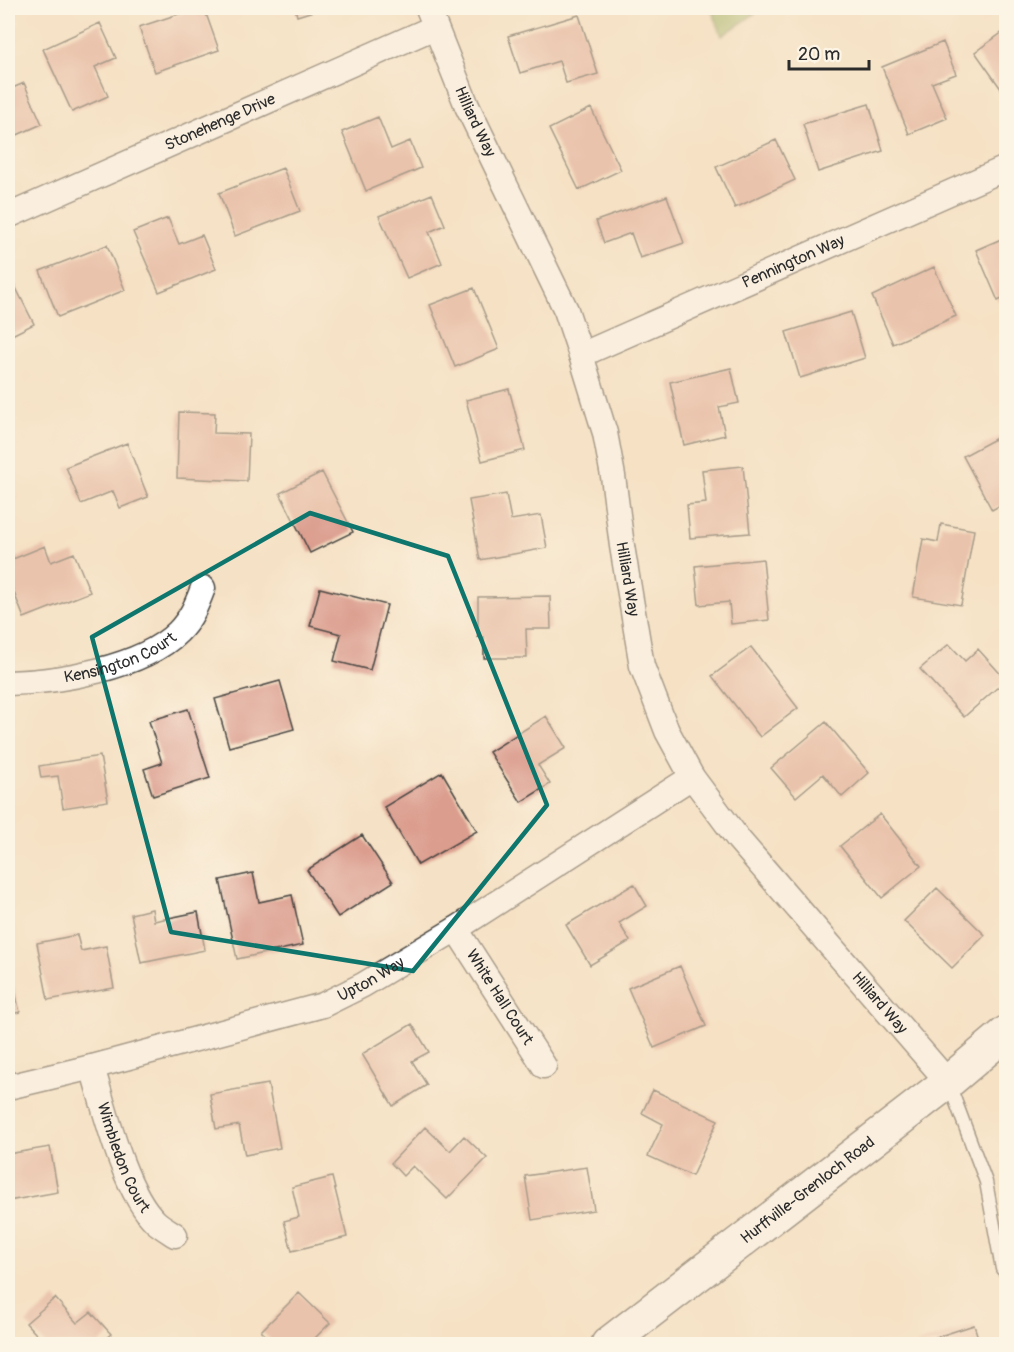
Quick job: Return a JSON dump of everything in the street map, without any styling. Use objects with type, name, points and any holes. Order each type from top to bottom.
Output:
[{"type":"main road","name":"Hurffville-Grenloch Road","points":[[608,1344],[948,1082],[1006,1033]]},
{"type":"street","name":"Stonehenge Drive","points":[[8,216],[431,17]]},
{"type":"street","name":"Hilliard Way","points":[[431,17],[467,106],[566,310],[581,355],[607,444],[642,666],[667,731],[692,777],[739,840],[948,1082]]},
{"type":"street","name":"Pennington Way","points":[[581,355],[1006,168]]},
{"type":"street","name":"Kensington Court","points":[[8,683],[35,683],[86,674],[132,659],[160,646],[178,632],[194,612],[203,588]]},
{"type":"street","name":"Upton Way","points":[[8,1088],[323,1005],[363,985],[456,929],[692,777]]},
{"type":"street","name":"White Hall Court","points":[[456,929],[544,1066]]},
{"type":"street","name":"Wimbledon Court","points":[[92,1067],[125,1173],[155,1221],[175,1235]]},
{"type":"lane","points":[[948,1082],[986,1182],[1002,1269]]},
{"type":"highlighted area","points":[[310,513],[448,556],[547,805],[413,971],[171,932],[92,637]]},
{"type":"green space","points":[[711,8],[763,8],[722,36]]},
{"type":"building","points":[[197,8],[204,8],[219,50],[155,72],[139,27]]},
{"type":"building","points":[[295,8],[323,8],[297,16]]},
{"type":"building","points":[[579,15],[598,74],[566,83],[559,61],[520,73],[508,36]]},
{"type":"building","points":[[100,23],[116,58],[95,67],[108,96],[72,112],[43,49]]},
{"type":"building","points":[[1006,30],[1006,91],[1004,93],[975,52]]},
{"type":"building","points":[[943,42],[956,74],[932,83],[947,118],[909,134],[882,67]]},
{"type":"building","points":[[24,83],[42,124],[8,139],[8,90]]},
{"type":"building","points":[[869,104],[883,151],[818,172],[803,124]]},
{"type":"building","points":[[591,108],[621,170],[579,190],[549,129]]},
{"type":"building","points":[[378,117],[391,149],[410,141],[421,168],[366,191],[342,132]]},
{"type":"building","points":[[776,140],[795,180],[735,208],[716,167]]},
{"type":"building","points":[[283,168],[300,211],[235,236],[219,193]]},
{"type":"building","points":[[432,194],[445,225],[429,232],[442,263],[407,278],[379,216]]},
{"type":"building","points":[[667,196],[684,243],[640,258],[631,233],[604,243],[596,221]]},
{"type":"building","points":[[168,218],[179,244],[202,235],[216,269],[159,292],[133,232]]},
{"type":"building","points":[[1006,237],[1006,297],[998,301],[976,250]]},
{"type":"building","points":[[107,245],[125,290],[58,317],[40,271]]},
{"type":"building","points":[[934,267],[956,316],[893,344],[872,296]]},
{"type":"building","points":[[14,284],[34,324],[8,337],[8,287]]},
{"type":"building","points":[[474,288],[499,349],[455,367],[430,305]]},
{"type":"building","points":[[851,312],[865,358],[800,378],[786,332]]},
{"type":"building","points":[[731,368],[739,403],[719,407],[725,435],[684,445],[670,382]]},
{"type":"building","points":[[509,389],[525,450],[482,461],[466,400]]},
{"type":"building","points":[[179,412],[215,413],[214,433],[249,434],[247,481],[177,478]]},
{"type":"building","points":[[1006,433],[1006,502],[992,510],[963,456]]},
{"type":"building","points":[[127,443],[148,497],[120,508],[113,491],[81,504],[66,467]]},
{"type":"building","points":[[743,466],[750,533],[690,538],[687,505],[706,503],[702,470]]},
{"type":"building","points":[[322,472],[353,532],[310,553],[280,493]]},
{"type":"building","points":[[506,494],[511,520],[541,515],[547,548],[480,560],[469,500]]},
{"type":"building","points":[[941,524],[974,530],[961,605],[913,597],[923,539],[938,542]]},
{"type":"building","points":[[45,546],[51,562],[74,553],[90,592],[24,618],[8,577],[8,561]]},
{"type":"building","points":[[763,559],[769,620],[731,624],[729,602],[699,605],[695,566]]},
{"type":"building","points":[[320,588],[387,605],[370,670],[334,661],[341,634],[310,626]]},
{"type":"building","points":[[550,596],[551,629],[526,629],[527,658],[484,658],[484,637],[478,637],[478,597]]},
{"type":"building","points":[[949,644],[965,661],[978,649],[1006,680],[964,717],[920,669]]},
{"type":"building","points":[[751,647],[798,708],[760,737],[712,676]]},
{"type":"building","points":[[280,681],[294,729],[229,747],[215,699]]},
{"type":"building","points":[[188,709],[210,778],[153,796],[144,769],[162,763],[149,721]]},
{"type":"building","points":[[546,716],[566,748],[538,765],[550,784],[521,802],[489,752]]},
{"type":"building","points":[[826,722],[869,773],[842,797],[823,774],[796,797],[771,768]]},
{"type":"building","points":[[100,756],[108,801],[63,808],[58,776],[41,778],[39,766]]},
{"type":"building","points":[[442,772],[477,831],[418,865],[384,807]]},
{"type":"building","points":[[880,814],[921,866],[882,898],[840,846]]},
{"type":"building","points":[[362,835],[393,882],[338,917],[307,870]]},
{"type":"building","points":[[253,873],[259,902],[292,895],[303,945],[237,959],[220,880]]},
{"type":"building","points":[[634,884],[647,906],[619,923],[630,941],[590,965],[566,925]]},
{"type":"building","points":[[937,888],[985,935],[952,968],[904,921]]},
{"type":"building","points":[[152,909],[154,921],[198,912],[205,950],[141,963],[131,914]]},
{"type":"building","points":[[77,935],[81,951],[106,946],[114,988],[48,1000],[37,943]]},
{"type":"building","points":[[8,964],[20,1012],[8,1015]]},
{"type":"building","points":[[680,966],[706,1026],[654,1048],[628,988]]},
{"type":"building","points":[[412,1024],[429,1052],[412,1061],[427,1085],[393,1106],[362,1054]]},
{"type":"building","points":[[268,1084],[280,1148],[245,1155],[239,1125],[216,1129],[210,1094]]},
{"type":"building","points":[[653,1090],[718,1120],[692,1176],[648,1156],[663,1124],[642,1113]]},
{"type":"building","points":[[425,1127],[450,1151],[464,1136],[487,1158],[447,1199],[413,1166],[403,1176],[391,1163]]},
{"type":"building","points":[[50,1147],[58,1192],[8,1201],[8,1154]]},
{"type":"building","points":[[587,1167],[594,1210],[532,1220],[525,1176]]},
{"type":"building","points":[[332,1177],[347,1237],[292,1251],[284,1221],[299,1217],[292,1187]]},
{"type":"building","points":[[299,1293],[330,1323],[309,1344],[275,1344],[261,1331]]},
{"type":"building","points":[[55,1298],[77,1323],[91,1312],[111,1334],[99,1344],[45,1344],[26,1323]]},
{"type":"building","points":[[974,1325],[980,1344],[915,1344]]}]
